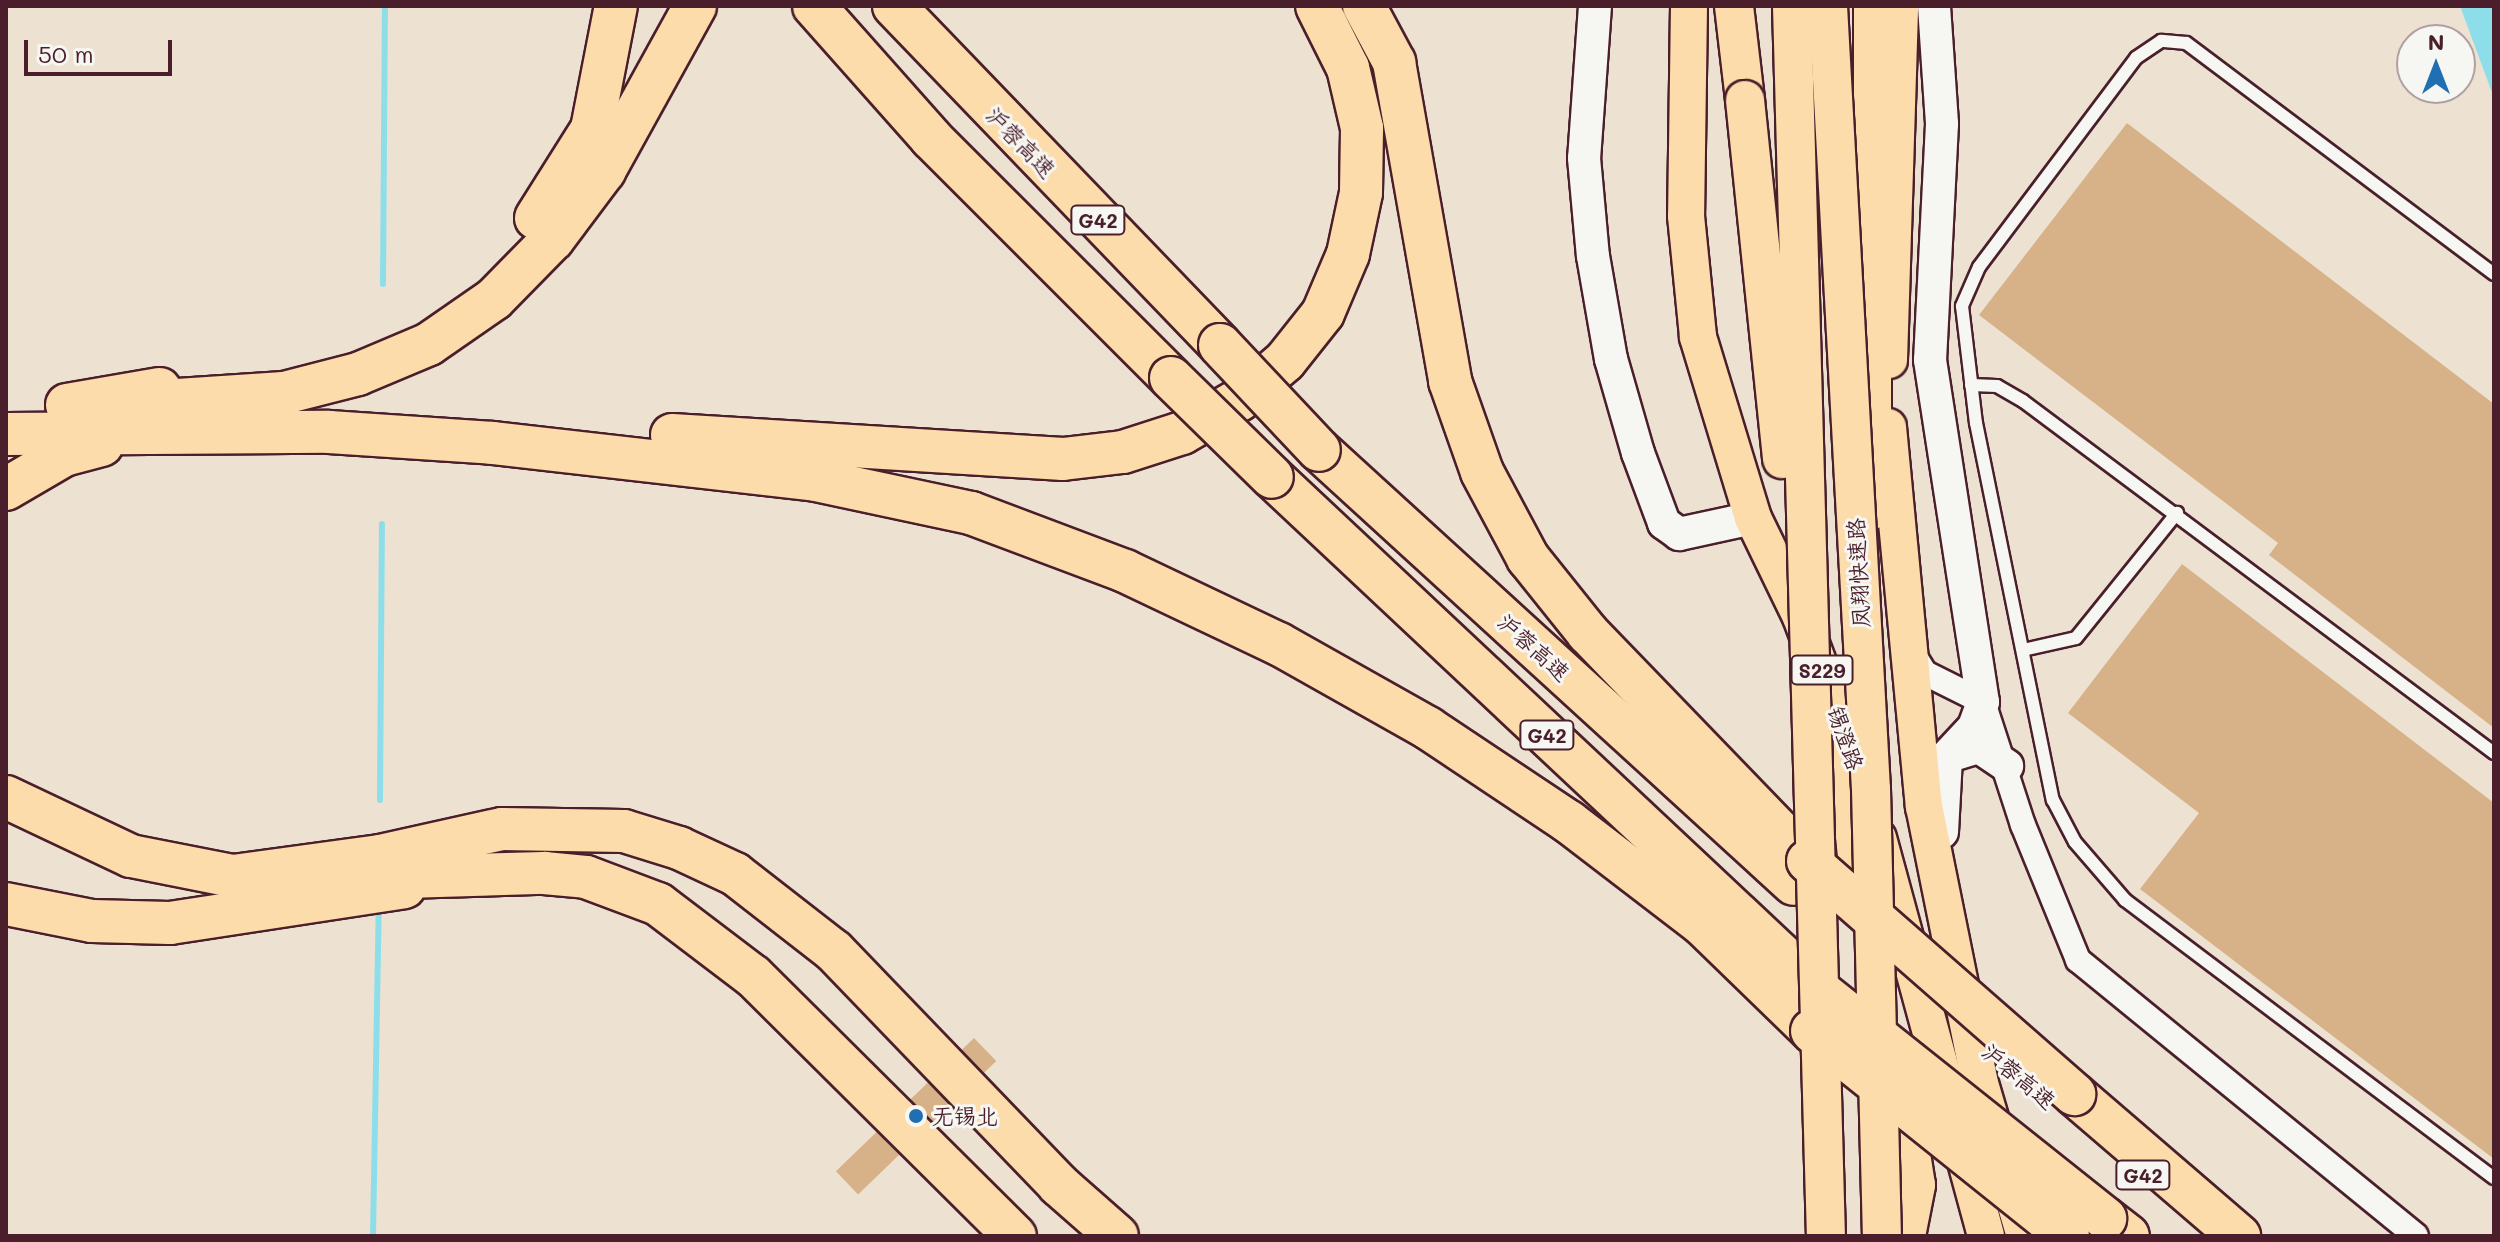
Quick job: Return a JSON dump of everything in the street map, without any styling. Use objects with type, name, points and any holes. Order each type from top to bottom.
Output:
[{"type":"highway","points":[[67,405],[308,363],[369,344],[428,314],[482,276],[544,208],[592,129],[606,76],[616,6]]},
{"type":"highway","points":[[6,408],[284,393],[358,374],[429,344],[494,299],[553,239],[604,171],[695,6]]},
{"type":"highway","name":"G42","points":[[814,6],[931,138],[1817,1012],[2116,1227]]},
{"type":"highway","name":"沪蓉高速","points":[[894,6],[976,96],[1319,450],[2221,1236]]},
{"type":"highway","points":[[6,434],[329,432],[497,427],[1048,459],[1123,452],[1182,433],[1239,400],[1285,361],[1323,313],[1348,254],[1361,193],[1362,128],[1348,68],[1317,6]]},
{"type":"highway","points":[[1364,6],[1394,62],[1450,381],[1482,472],[1528,558],[1588,633],[1809,880]]},
{"type":"highway","points":[[1734,6],[1814,770]]},
{"type":"highway","points":[[1792,6],[1826,1236]]},
{"type":"highway","name":"凤翔快速路","points":[[1828,6],[1871,789],[1882,1236]]},
{"type":"highway","points":[[1871,789],[1873,6]]},
{"type":"highway","points":[[6,489],[64,455],[96,446],[329,432],[651,456],[811,479],[971,513],[1125,571],[1279,644],[1428,728],[1543,805],[1817,1012],[2068,1236]]},
{"type":"highway","points":[[1846,732],[1864,899],[1910,1146],[1914,1185],[1904,1236]]},
{"type":"highway","points":[[6,770],[85,820],[183,849],[283,852],[438,840],[517,828],[624,831],[735,874],[834,951],[1059,1185],[1117,1236]]},
{"type":"highway","points":[[6,797],[131,856],[233,876],[380,856],[438,840]]},
{"type":"highway","points":[[6,820],[83,861],[183,889],[296,890],[401,873],[586,877],[624,888],[687,920],[753,976],[1015,1236]]},
{"type":"highway","points":[[6,904],[92,921],[170,923],[500,873]]},
{"type":"highway","points":[[2069,1104],[2239,1236]]},
{"type":"main road","points":[[1595,6],[1584,158],[1593,256],[1611,359],[1638,453],[1664,523],[1679,534],[1753,518]]},
{"type":"main road","name":"锡澄路","points":[[1689,6],[1685,105],[1686,216],[1698,337],[1753,518],[1846,732],[1986,1236]]},
{"type":"main road","points":[[1900,6],[1901,96],[1887,416],[1906,643],[1924,806],[1979,1080],[2025,1236]]},
{"type":"main road","points":[[1934,6],[1942,124],[1930,360],[1983,702],[1974,727],[1946,757],[1939,802],[1954,954]]},
{"type":"main road","points":[[1946,757],[1979,747],[2007,766]]},
{"type":"street","points":[[1906,643],[1925,673],[1983,702],[2007,766],[2023,825],[2078,960],[2416,1236]]},
{"type":"lane","points":[[2494,274],[2220,66],[2186,43],[2161,41],[2136,58],[1979,267],[1962,306],[1971,385],[2053,800],[2091,865],[2125,900],[2494,1178]]},
{"type":"lane","points":[[1971,385],[1997,386],[2023,401],[2177,513],[2494,753]]},
{"type":"lane","points":[[2023,650],[2076,638],[2177,513]]},
{"type":"water","points":[[2460,6],[2494,6],[2494,98],[2476,49],[2476,24],[2467,24]]},
{"type":"building","points":[[2127,123],[2494,404],[2494,728],[2269,555],[2278,543],[1979,315]]},
{"type":"building","points":[[2182,564],[2494,803],[2494,1159],[2140,889],[2199,813],[2068,713]]},
{"type":"building","name":"无锡北","points":[[974,1038],[996,1061],[858,1194],[836,1171]]},
{"type":"waterway","points":[[383,284],[385,6]]},
{"type":"waterway","points":[[380,800],[382,524]]},
{"type":"waterway","points":[[373,1236],[379,908]]},
{"type":"place","name":"无锡北","points":[[916,1116]]}]
